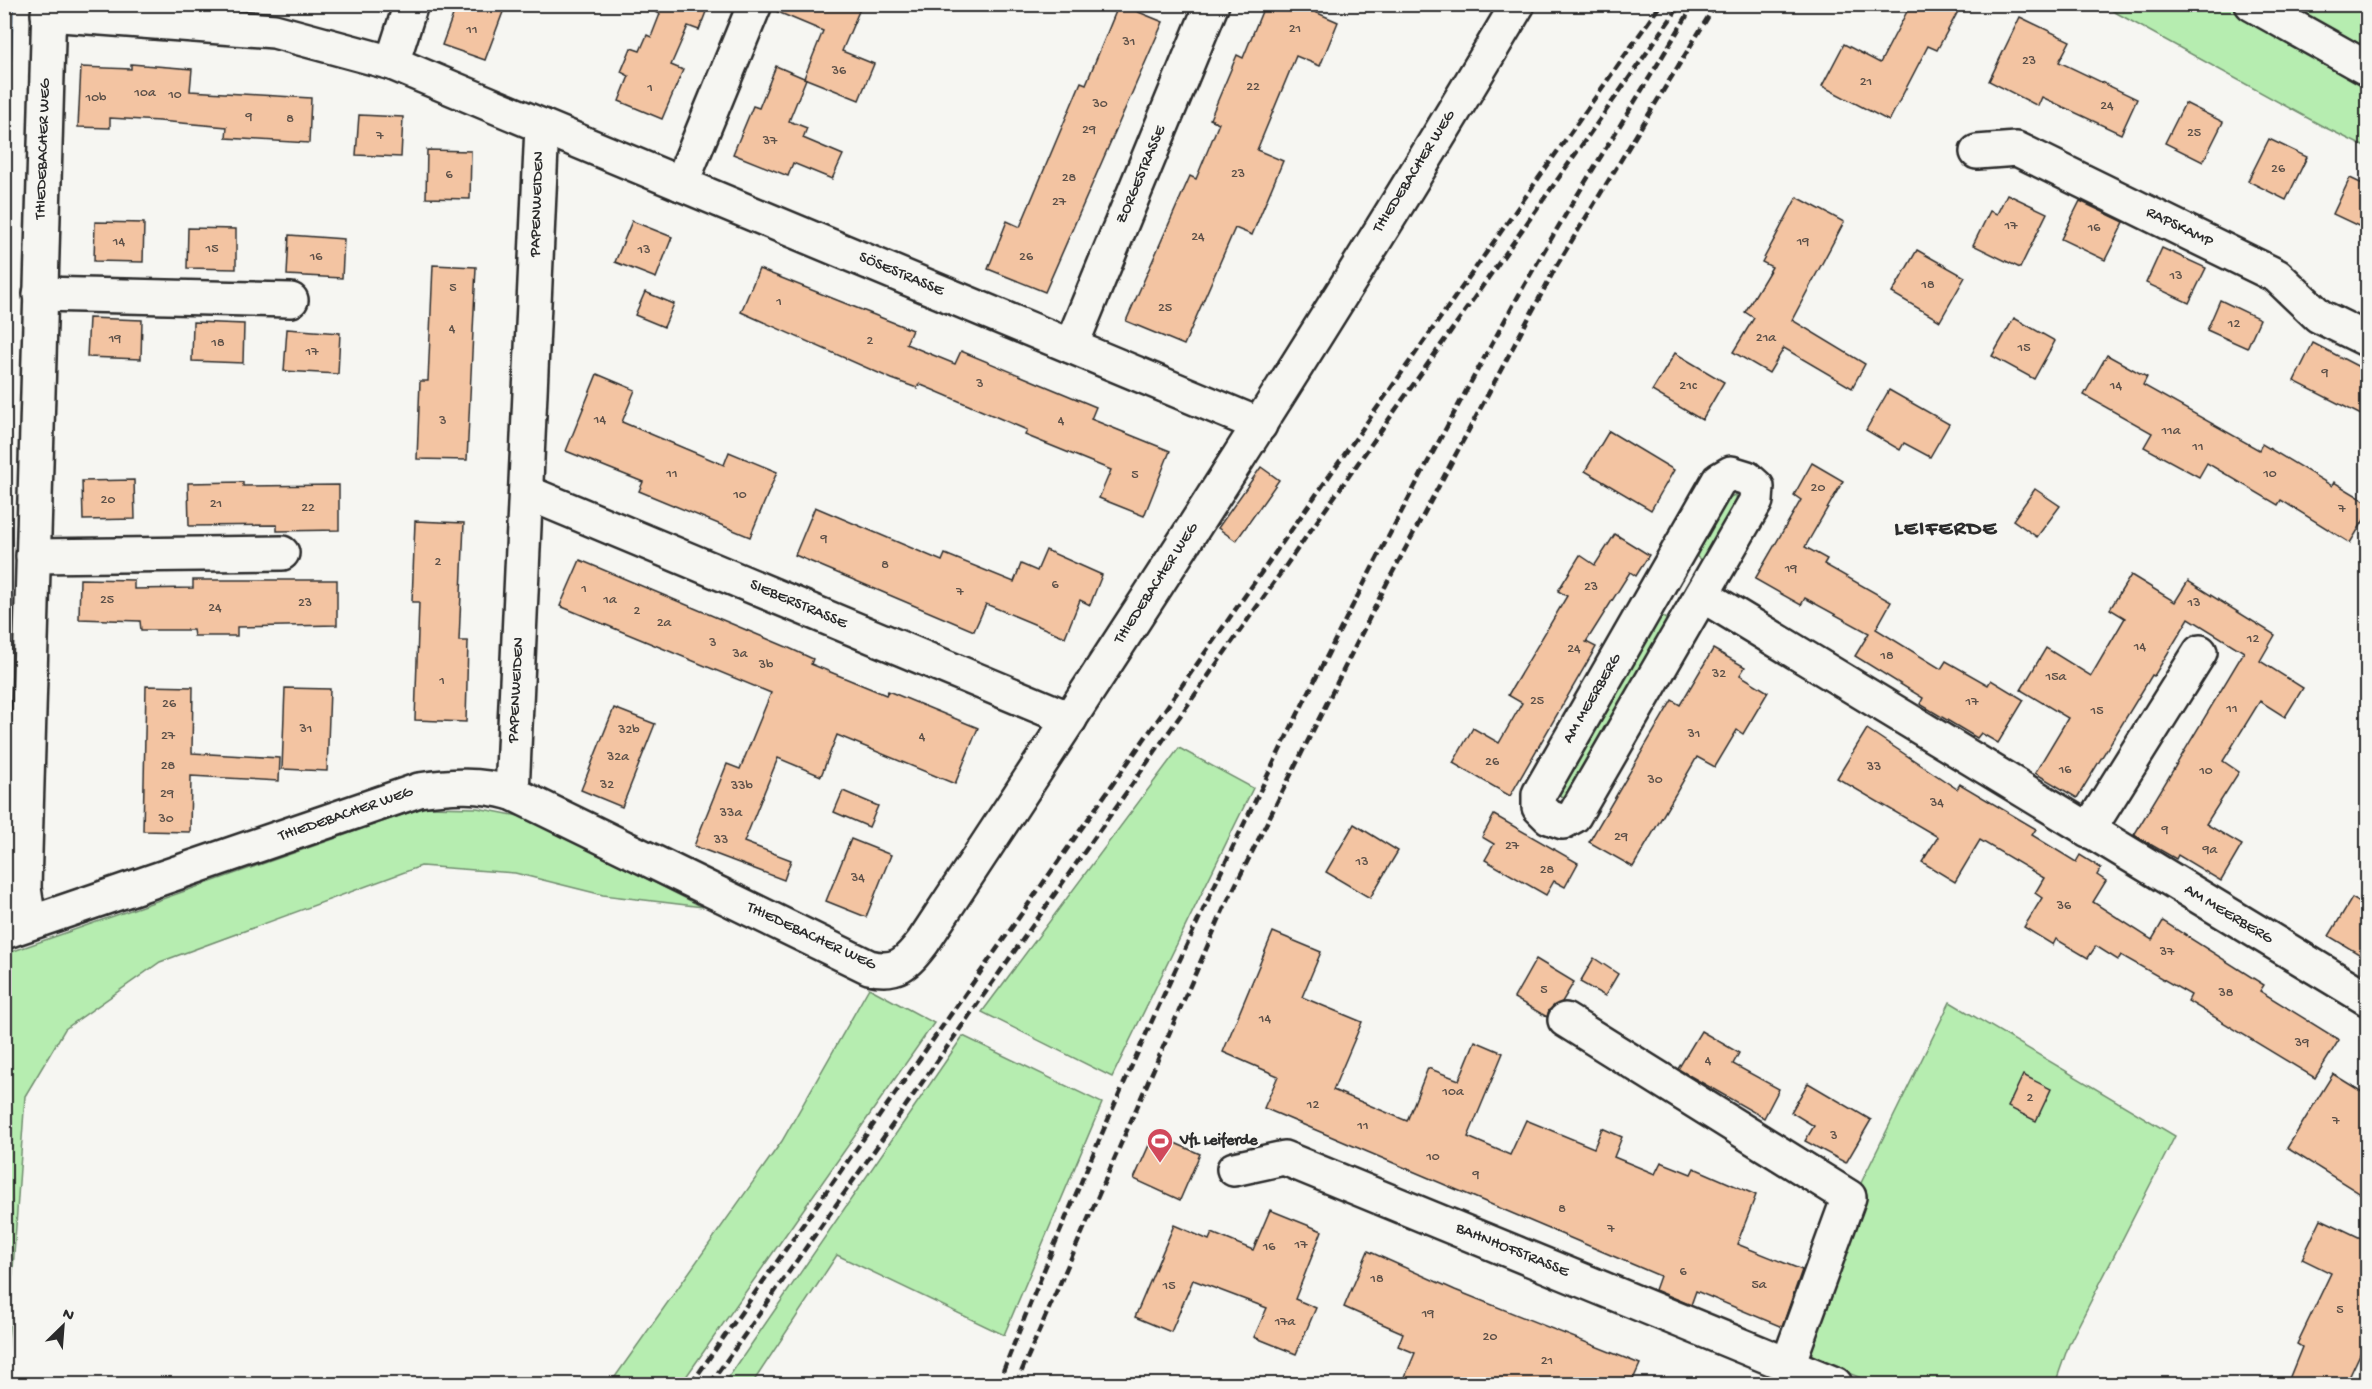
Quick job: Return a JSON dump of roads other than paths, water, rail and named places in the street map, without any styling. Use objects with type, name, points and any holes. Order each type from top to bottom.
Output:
[{"type":"street","points":[[392,63],[411,4]]},
{"type":"street","points":[[681,184],[755,4]]},
{"type":"street","name":"ZORGESTRASSE","points":[[1071,346],[1212,4]]},
{"type":"street","name":"THIEDEBACHER WEG","points":[[49,9],[24,888],[17,927],[419,790],[454,785],[485,786],[512,793],[849,958],[869,967],[889,970],[906,962],[923,942],[1070,719],[1260,425],[1518,4]]},
{"type":"street","points":[[2253,4],[2367,69]]},
{"type":"street","points":[[49,9],[274,31],[392,63],[542,126]]},
{"type":"street","name":"SÖSESTRASSE","points":[[542,126],[1260,425]]},
{"type":"street","name":"PAPENWEIDEN","points":[[512,793],[542,126]]},
{"type":"street","name":"RAPSKAMP","points":[[1977,153],[2017,148],[2277,276],[2319,316],[2367,340]]},
{"type":"street","points":[[40,294],[291,300]]},
{"type":"street","name":"AM MEERBERG","points":[[1731,473],[1747,478],[1757,487],[1756,501],[1702,595],[1574,816],[1563,822],[1549,817],[1539,807],[1539,794],[1719,480],[1731,473]]},
{"type":"street","name":"SIEBERSTRASSE","points":[[526,492],[1070,719]]},
{"type":"street","points":[[33,556],[282,553]]},
{"type":"street","name":"AM MEERBERG","points":[[1702,595],[2367,999]]},
{"type":"street","points":[[2088,831],[2200,652]]},
{"type":"street","points":[[1565,1020],[1849,1197],[1788,1364]]},
{"type":"street","name":"BAHNHOFSTRASSE","points":[[1234,1169],[1284,1158],[1836,1384]]},
{"type":"waterway","points":[[4,182],[10,4]]},
{"type":"railway","points":[[691,1384],[1661,4]]},
{"type":"railway","points":[[710,1384],[1681,4]]},
{"type":"railway","points":[[998,1384],[1115,1103],[1243,826],[1311,689],[1380,553],[1525,284],[1694,4]]},
{"type":"railway","points":[[1016,1384],[1224,908],[1387,583],[1557,265],[1716,4]]},
{"type":"place","name":"VfL Leiferde","points":[[1160,1164]]},
{"type":"district","name":"LEIFERDE","points":[[1946,530]]}]
